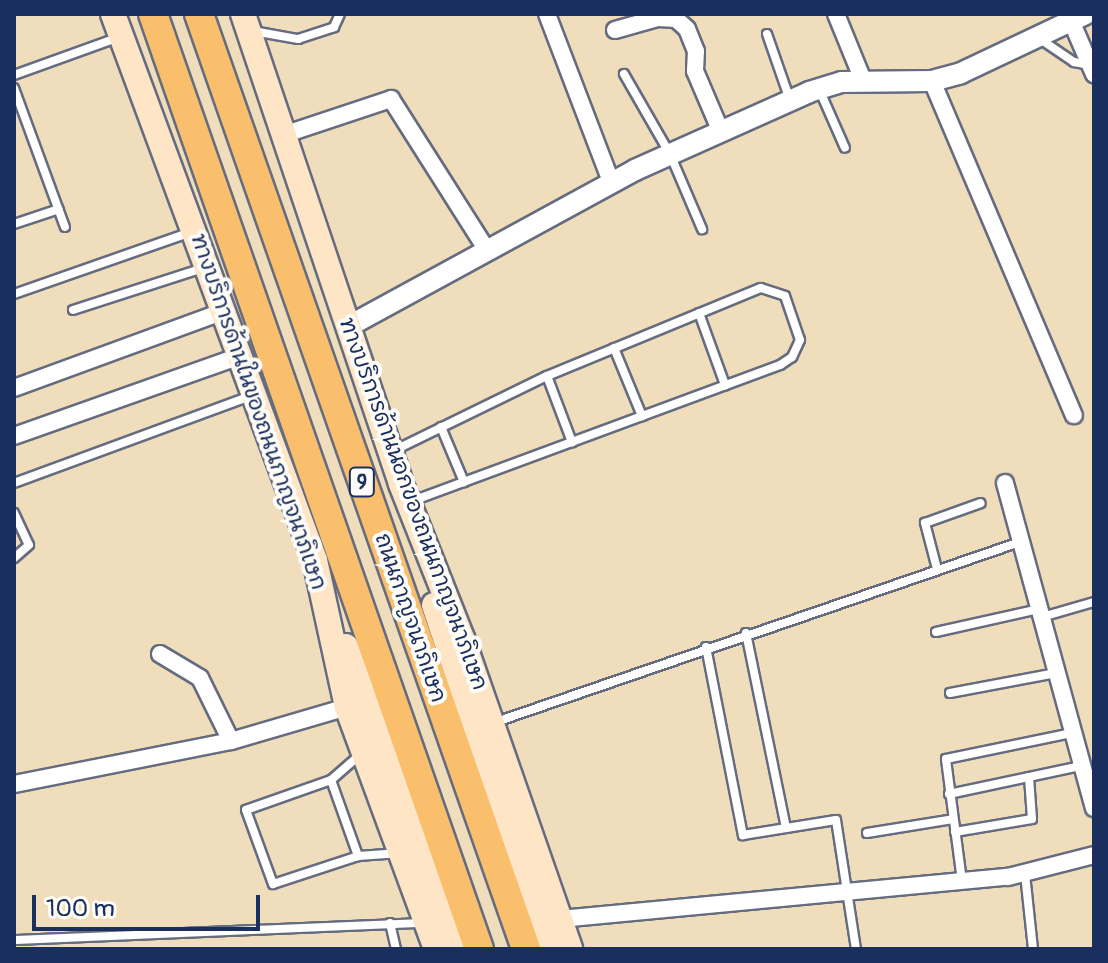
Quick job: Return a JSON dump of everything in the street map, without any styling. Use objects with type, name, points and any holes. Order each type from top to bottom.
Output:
[{"type":"highway","name":"ถนนกาญจนาภิเษก","points":[[153,14],[479,949]]},
{"type":"highway","name":"ถนนกาญจนาภิเษก","points":[[199,14],[526,949]]},
{"type":"main road","name":"ทางบริการด้านนอกของถนนกาญจนาภิเษก","points":[[245,22],[390,452],[492,723],[570,949]]},
{"type":"main road","name":"ทางบริการด้านในของถนนกาญจนาภิเษก","points":[[117,25],[315,560],[347,707],[436,949]]},
{"type":"main road","points":[[405,493],[452,670],[549,949]]},
{"type":"main road","points":[[315,560],[455,949]]},
{"type":"street","points":[[547,14],[611,182]]},
{"type":"street","points":[[836,14],[863,80]]},
{"type":"street","points":[[349,326],[611,182],[819,88],[863,80],[932,81],[987,64],[1081,17],[1092,70]]},
{"type":"street","points":[[615,30],[658,18],[676,19],[687,29],[696,51],[695,71],[721,132]]},
{"type":"street","points":[[932,81],[1074,415]]},
{"type":"street","points":[[283,135],[381,98],[391,99],[487,250]]},
{"type":"street","points":[[14,388],[224,311]]},
{"type":"street","points":[[14,436],[240,356]]},
{"type":"street","points":[[1005,483],[1094,808]]},
{"type":"street","points":[[160,654],[200,678],[231,741]]},
{"type":"street","points":[[14,784],[231,741],[347,707]]},
{"type":"street","points":[[560,919],[1025,874],[1094,855]]},
{"type":"lane","points":[[245,22],[298,39],[334,27],[340,14]]},
{"type":"lane","points":[[14,75],[117,25]]},
{"type":"lane","points":[[767,34],[790,101]]},
{"type":"lane","points":[[1040,39],[1092,70]]},
{"type":"lane","points":[[624,74],[670,154],[702,229]]},
{"type":"lane","points":[[14,88],[65,227]]},
{"type":"lane","points":[[819,88],[845,148]]},
{"type":"lane","points":[[14,224],[59,209]]},
{"type":"lane","points":[[14,294],[194,231]]},
{"type":"lane","points":[[73,310],[207,266]]},
{"type":"lane","points":[[390,452],[547,376],[761,288],[785,296],[798,349],[780,365],[464,482],[405,493]]},
{"type":"lane","points":[[699,313],[725,385]]},
{"type":"lane","points":[[614,348],[642,416]]},
{"type":"lane","points":[[547,376],[572,442]]},
{"type":"lane","points":[[14,483],[253,395]]},
{"type":"lane","points":[[441,427],[464,482]]},
{"type":"lane","points":[[937,569],[925,523],[981,503]]},
{"type":"lane","points":[[14,513],[29,545],[14,558]]},
{"type":"lane","points":[[492,723],[746,633],[1020,542]]},
{"type":"lane","points":[[936,632],[1094,602]]},
{"type":"lane","points":[[746,633],[786,828]]},
{"type":"lane","points":[[706,647],[743,835],[836,820],[856,949]]},
{"type":"lane","points":[[950,693],[1056,673]]},
{"type":"lane","points":[[962,881],[944,763],[950,757],[1072,733]]},
{"type":"lane","points":[[364,752],[331,780],[246,810],[273,884],[358,856],[402,852]]},
{"type":"lane","points":[[949,794],[1081,766]]},
{"type":"lane","points":[[955,832],[1032,819],[1029,777]]},
{"type":"lane","points":[[331,780],[358,856]]},
{"type":"lane","points":[[867,833],[953,819]]},
{"type":"lane","points":[[1025,874],[1033,949]]},
{"type":"lane","points":[[390,923],[396,949]]},
{"type":"lane","points":[[14,940],[427,923]]}]
